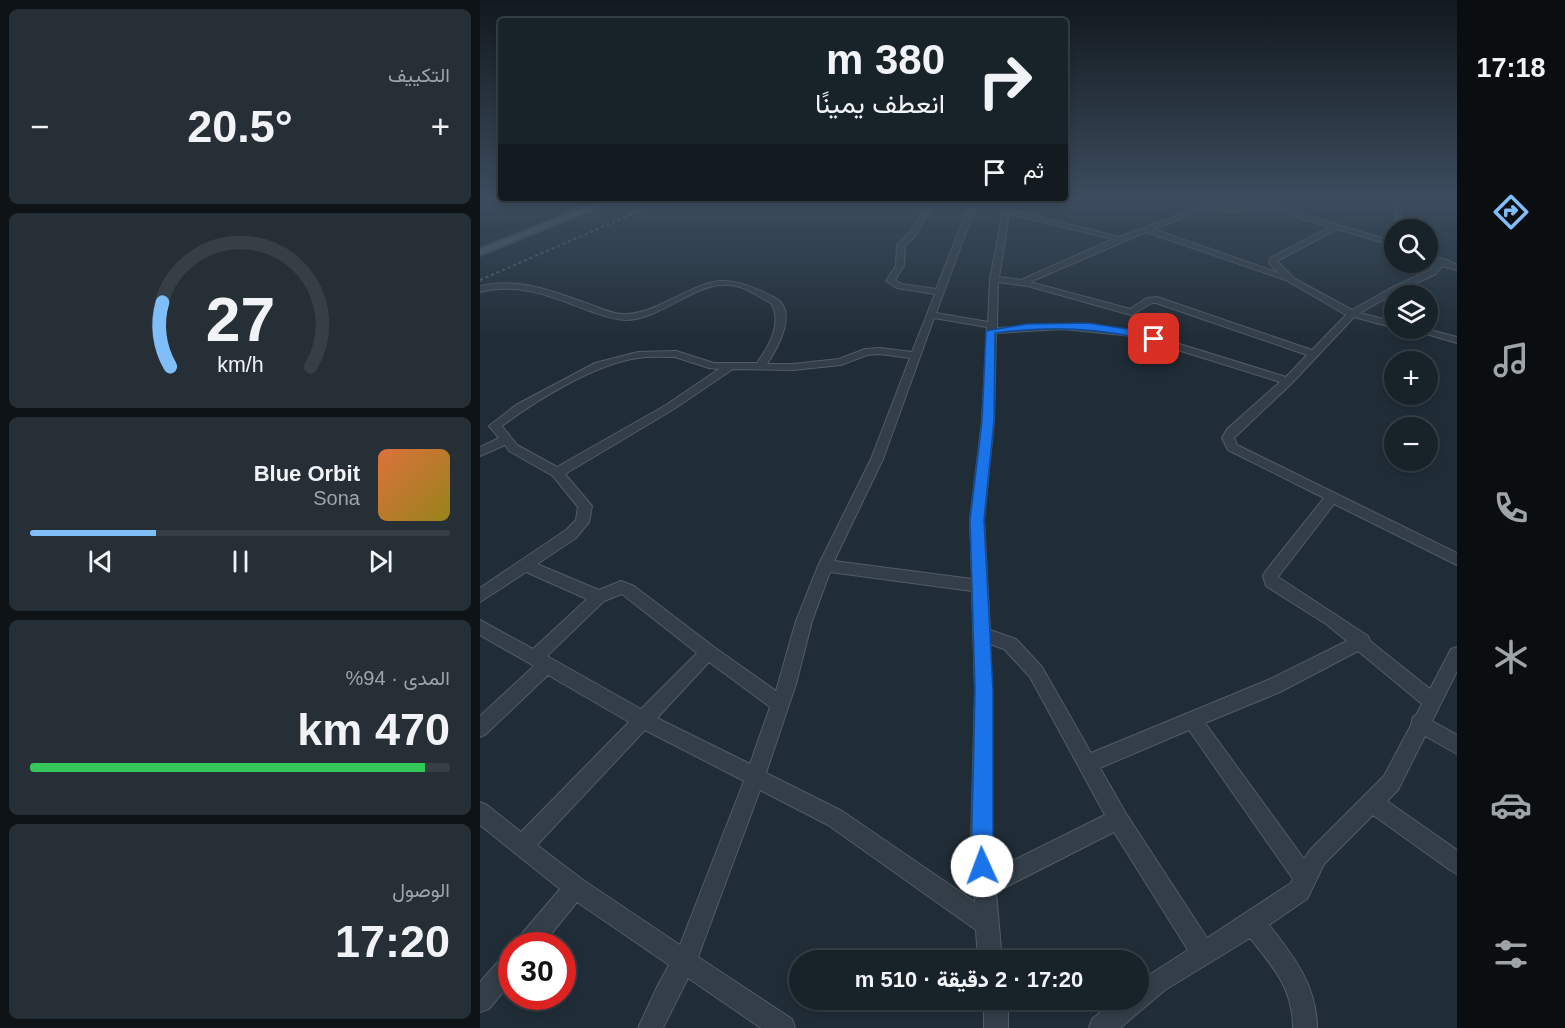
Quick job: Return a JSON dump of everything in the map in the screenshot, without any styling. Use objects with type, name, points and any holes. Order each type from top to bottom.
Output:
[{"type":"main road","points":[[480,252],[495,246]]},
{"type":"street","points":[[901,246],[900,266],[891,282],[900,286],[938,292]]},
{"type":"street","points":[[650,1028],[684,961],[755,777],[780,704],[804,621],[825,566],[877,459],[957,246]]},
{"type":"street","points":[[989,950],[981,844],[984,691],[977,520],[988,421],[994,279],[1001,246]]},
{"type":"street","points":[[1025,281],[1104,246]]},
{"type":"street","points":[[1194,246],[1292,280]]},
{"type":"street","points":[[1300,246],[1273,260],[1275,267],[1292,280],[1352,314],[1384,322]]},
{"type":"street","points":[[1438,260],[1457,268]]},
{"type":"street","points":[[1442,261],[1433,273],[1392,291],[1352,314],[1288,381],[1231,432],[1228,438],[1239,452],[1333,496],[1457,559]]},
{"type":"street","points":[[994,279],[1025,281],[1054,292],[1131,312],[1150,300],[1157,300],[1314,354]]},
{"type":"street","points":[[480,289],[499,284],[523,286],[611,315],[630,318],[646,314],[716,282],[735,283],[776,302],[779,307],[778,335],[761,365]]},
{"type":"street","points":[[931,315],[991,328],[1088,326],[1113,329],[1134,333],[1288,381]]},
{"type":"street","points":[[1438,335],[1457,340]]},
{"type":"street","points":[[480,596],[571,534],[582,522],[585,513],[585,506],[576,493],[557,473],[513,448],[489,425],[520,407],[615,359],[638,355],[676,354],[713,366],[793,367],[835,363],[873,351],[916,356]]},
{"type":"street","points":[[557,473],[670,407],[731,366]]},
{"type":"street","points":[[480,453],[507,440]]},
{"type":"street","points":[[1333,496],[1270,579],[1275,586],[1332,619],[1362,641],[1431,701]]},
{"type":"street","points":[[524,565],[599,597]]},
{"type":"street","points":[[825,566],[980,586]]},
{"type":"street","points":[[480,728],[599,597],[613,588],[621,587],[629,590],[708,652],[780,704]]},
{"type":"street","points":[[480,627],[643,720],[835,818],[985,923]]},
{"type":"street","points":[[982,634],[1010,644],[1036,672],[1118,819],[1203,954]]},
{"type":"street","points":[[1087,764],[1274,686],[1362,641]]},
{"type":"street","points":[[522,846],[708,652]]},
{"type":"street","points":[[1149,988],[1253,924],[1299,891],[1317,858],[1390,783],[1419,723],[1457,655]]},
{"type":"street","points":[[1192,720],[1306,879]]},
{"type":"street","points":[[1419,723],[1457,745]]},
{"type":"street","points":[[1371,801],[1457,863]]},
{"type":"street","points":[[480,812],[575,888],[783,1028]]},
{"type":"street","points":[[983,888],[1118,819]]},
{"type":"street","points":[[537,932],[575,888]]},
{"type":"street","points":[[1253,924],[1289,969],[1300,995],[1305,1028]]},
{"type":"street","points":[[480,1000],[498,979]]},
{"type":"street","points":[[996,1010],[996,1028]]},
{"type":"street","points":[[1101,1028],[1123,1010]]},
{"type":"railway","points":[[480,280],[558,246]]},
{"type":"route","points":[[982,866],[984,691],[977,520],[988,421],[991,331],[1027,327],[1088,326],[1134,333],[1154,339]]}]
